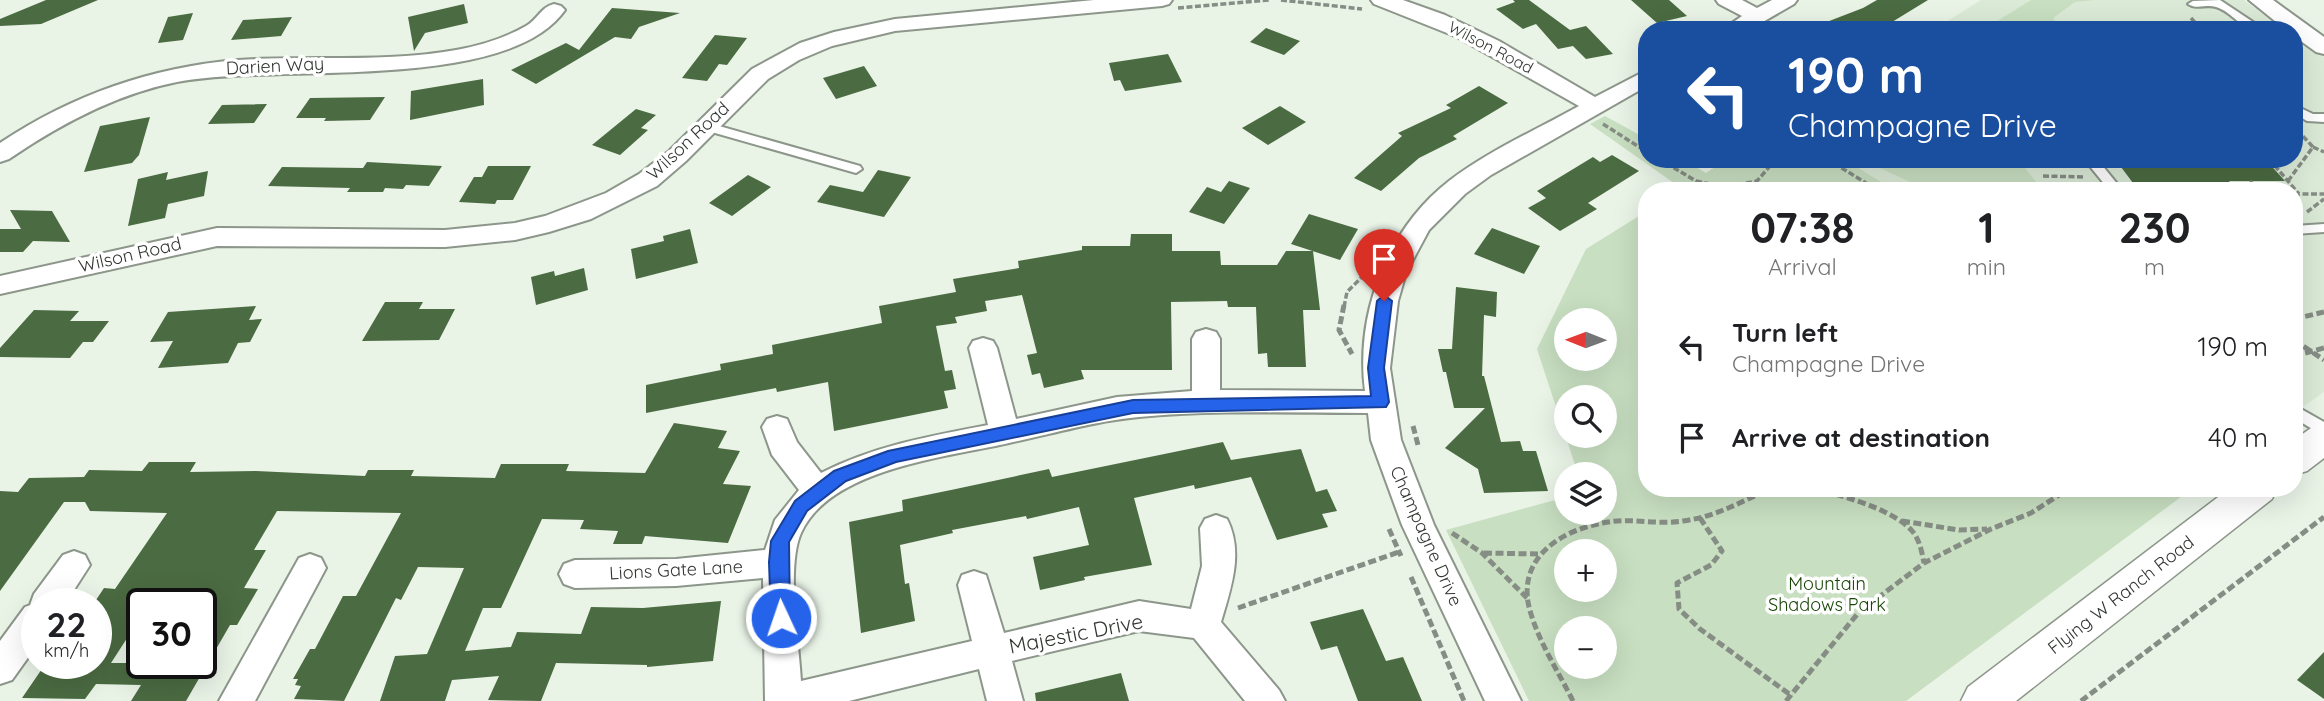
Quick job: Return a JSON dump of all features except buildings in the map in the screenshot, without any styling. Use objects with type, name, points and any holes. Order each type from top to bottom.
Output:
[{"type":"street","name":"Wilson Road","points":[[1381,0],[1422,12],[1478,37],[1603,111]]},
{"type":"street","points":[[1726,0],[1757,16]]},
{"type":"street","points":[[1748,21],[1787,0]]},
{"type":"street","points":[[2259,0],[2288,21]]},
{"type":"street","name":"Wilson Road","points":[[0,285],[191,240],[217,237],[440,239],[514,233],[577,217],[605,205],[651,178],[760,74],[778,62],[820,43],[865,29],[1001,8],[1169,4]]},
{"type":"street","name":"Darien Way","points":[[0,154],[44,125],[78,108],[158,80],[227,68],[397,63],[446,58],[498,45],[533,32],[554,10]]},
{"type":"street","points":[[2303,32],[2324,47]]},
{"type":"street","name":"Champagne Drive","points":[[1503,701],[1418,525],[1370,402],[1384,301],[1393,273],[1419,225],[1456,188],[1482,170],[1603,111],[1638,84]]},
{"type":"street","points":[[1206,339],[1206,403]]},
{"type":"street","points":[[983,348],[1005,433]]},
{"type":"street","points":[[784,701],[778,562],[780,541],[801,506],[840,476],[894,455],[1113,409],[1160,404],[1370,402]]},
{"type":"street","points":[[777,428],[783,447],[818,491]]},
{"type":"street","points":[[2303,453],[2324,438]]},
{"type":"street","name":"Flying W Ranch Road","points":[[1983,701],[2246,497]]},
{"type":"street","points":[[1216,528],[1221,548],[1219,568],[1203,625],[1267,701]]},
{"type":"street","name":"Lions Gate Lane","points":[[575,574],[668,574],[736,569],[778,562]]},
{"type":"street","points":[[57,588],[74,565]]},
{"type":"street","points":[[237,701],[310,568]]},
{"type":"street","name":"Majestic Drive","points":[[974,585],[1005,701]]},
{"type":"street","name":"Majestic Drive","points":[[784,701],[1139,616],[1203,625]]},
{"type":"street","points":[[0,669],[21,639]]},
{"type":"lane","points":[[2191,2],[2217,2],[2245,21]]},
{"type":"lane","points":[[2191,2],[2203,14]]},
{"type":"lane","points":[[2303,113],[2311,118],[2324,118]]},
{"type":"lane","points":[[705,126],[856,169]]},
{"type":"lane","points":[[2097,168],[2109,182]]},
{"type":"lane","points":[[2303,229],[2324,228]]},
{"type":"lane","points":[[2303,416],[2324,430]]},
{"type":"path","points":[[1169,4],[1269,0]]},
{"type":"path","points":[[1603,111],[1599,121],[1638,146]]},
{"type":"path","points":[[2303,136],[2313,147],[2324,152]]},
{"type":"path","points":[[2303,161],[2313,147]]},
{"type":"path","points":[[1674,168],[1701,182]]},
{"type":"path","points":[[1752,182],[1758,181],[1769,168]]},
{"type":"path","points":[[1842,168],[1865,182]]},
{"type":"path","points":[[2277,168],[2288,181],[2298,168]]},
{"type":"path","points":[[2043,176],[2104,177]]},
{"type":"path","points":[[2303,194],[2324,194]]},
{"type":"path","points":[[2306,213],[2324,199]]},
{"type":"path","points":[[1370,402],[1356,361],[1339,330],[1347,292],[1372,266]]},
{"type":"path","points":[[2303,317],[2324,312]]},
{"type":"path","points":[[2303,345],[2324,360]]},
{"type":"path","points":[[2303,354],[2324,348]]},
{"type":"path","points":[[1412,420],[1421,458]]},
{"type":"path","points":[[1573,701],[1530,612],[1530,573],[1539,554],[1557,537],[1577,529],[1631,520],[1674,522],[1700,518],[1738,506],[1752,497]]},
{"type":"path","points":[[1842,497],[1900,521],[1959,530],[1992,528]]},
{"type":"path","points":[[1786,701],[1859,612],[1924,563],[1992,528],[2031,513],[2056,497]]},
{"type":"path","points":[[2081,701],[2324,517]]},
{"type":"path","points":[[1700,518],[1722,551],[1711,565],[1677,583],[1679,609],[1700,629],[1792,696]]},
{"type":"path","points":[[1900,521],[1912,530],[1920,545],[1924,563]]},
{"type":"path","points":[[1448,526],[1452,534],[1482,553],[1528,598]]},
{"type":"path","points":[[1388,527],[1404,562]]},
{"type":"path","points":[[1203,625],[1254,601],[1399,552]]},
{"type":"path","points":[[1482,553],[1539,554]]},
{"type":"path","points":[[1410,575],[1464,701]]},
{"type":"shaded area","points":[[1981,0],[2244,0],[2272,21],[1947,21]]},
{"type":"shaded area","points":[[2303,43],[2324,57],[2324,392],[2303,407],[2303,182],[1881,182],[1859,168],[2303,168]]},
{"type":"green space","points":[[2031,0],[2094,0],[2075,2],[2053,18],[2055,21],[1997,21]]},
{"type":"green space","points":[[1605,116],[1638,134],[1638,158],[1590,124]]},
{"type":"green space","points":[[1653,168],[1697,168],[1706,173],[1714,168],[1859,168],[1881,182],[1672,182]]},
{"type":"green space","points":[[1880,168],[2025,168],[2036,182],[1910,182]]},
{"type":"green space","name":"Mountain Shadows Park","points":[[1638,217],[1638,497],[2181,497],[1906,701],[1529,701],[1446,530],[1554,500],[1554,525],[1617,525],[1617,462],[1574,462],[1569,448],[1617,448],[1617,385],[1554,385],[1554,401],[1537,349],[1554,314],[1554,371],[1617,371],[1617,308],[1557,308],[1586,249]]},
{"type":"route","points":[[781,618],[778,562],[780,541],[801,506],[840,476],[894,455],[1133,406],[1380,402],[1376,368],[1384,301]]}]
